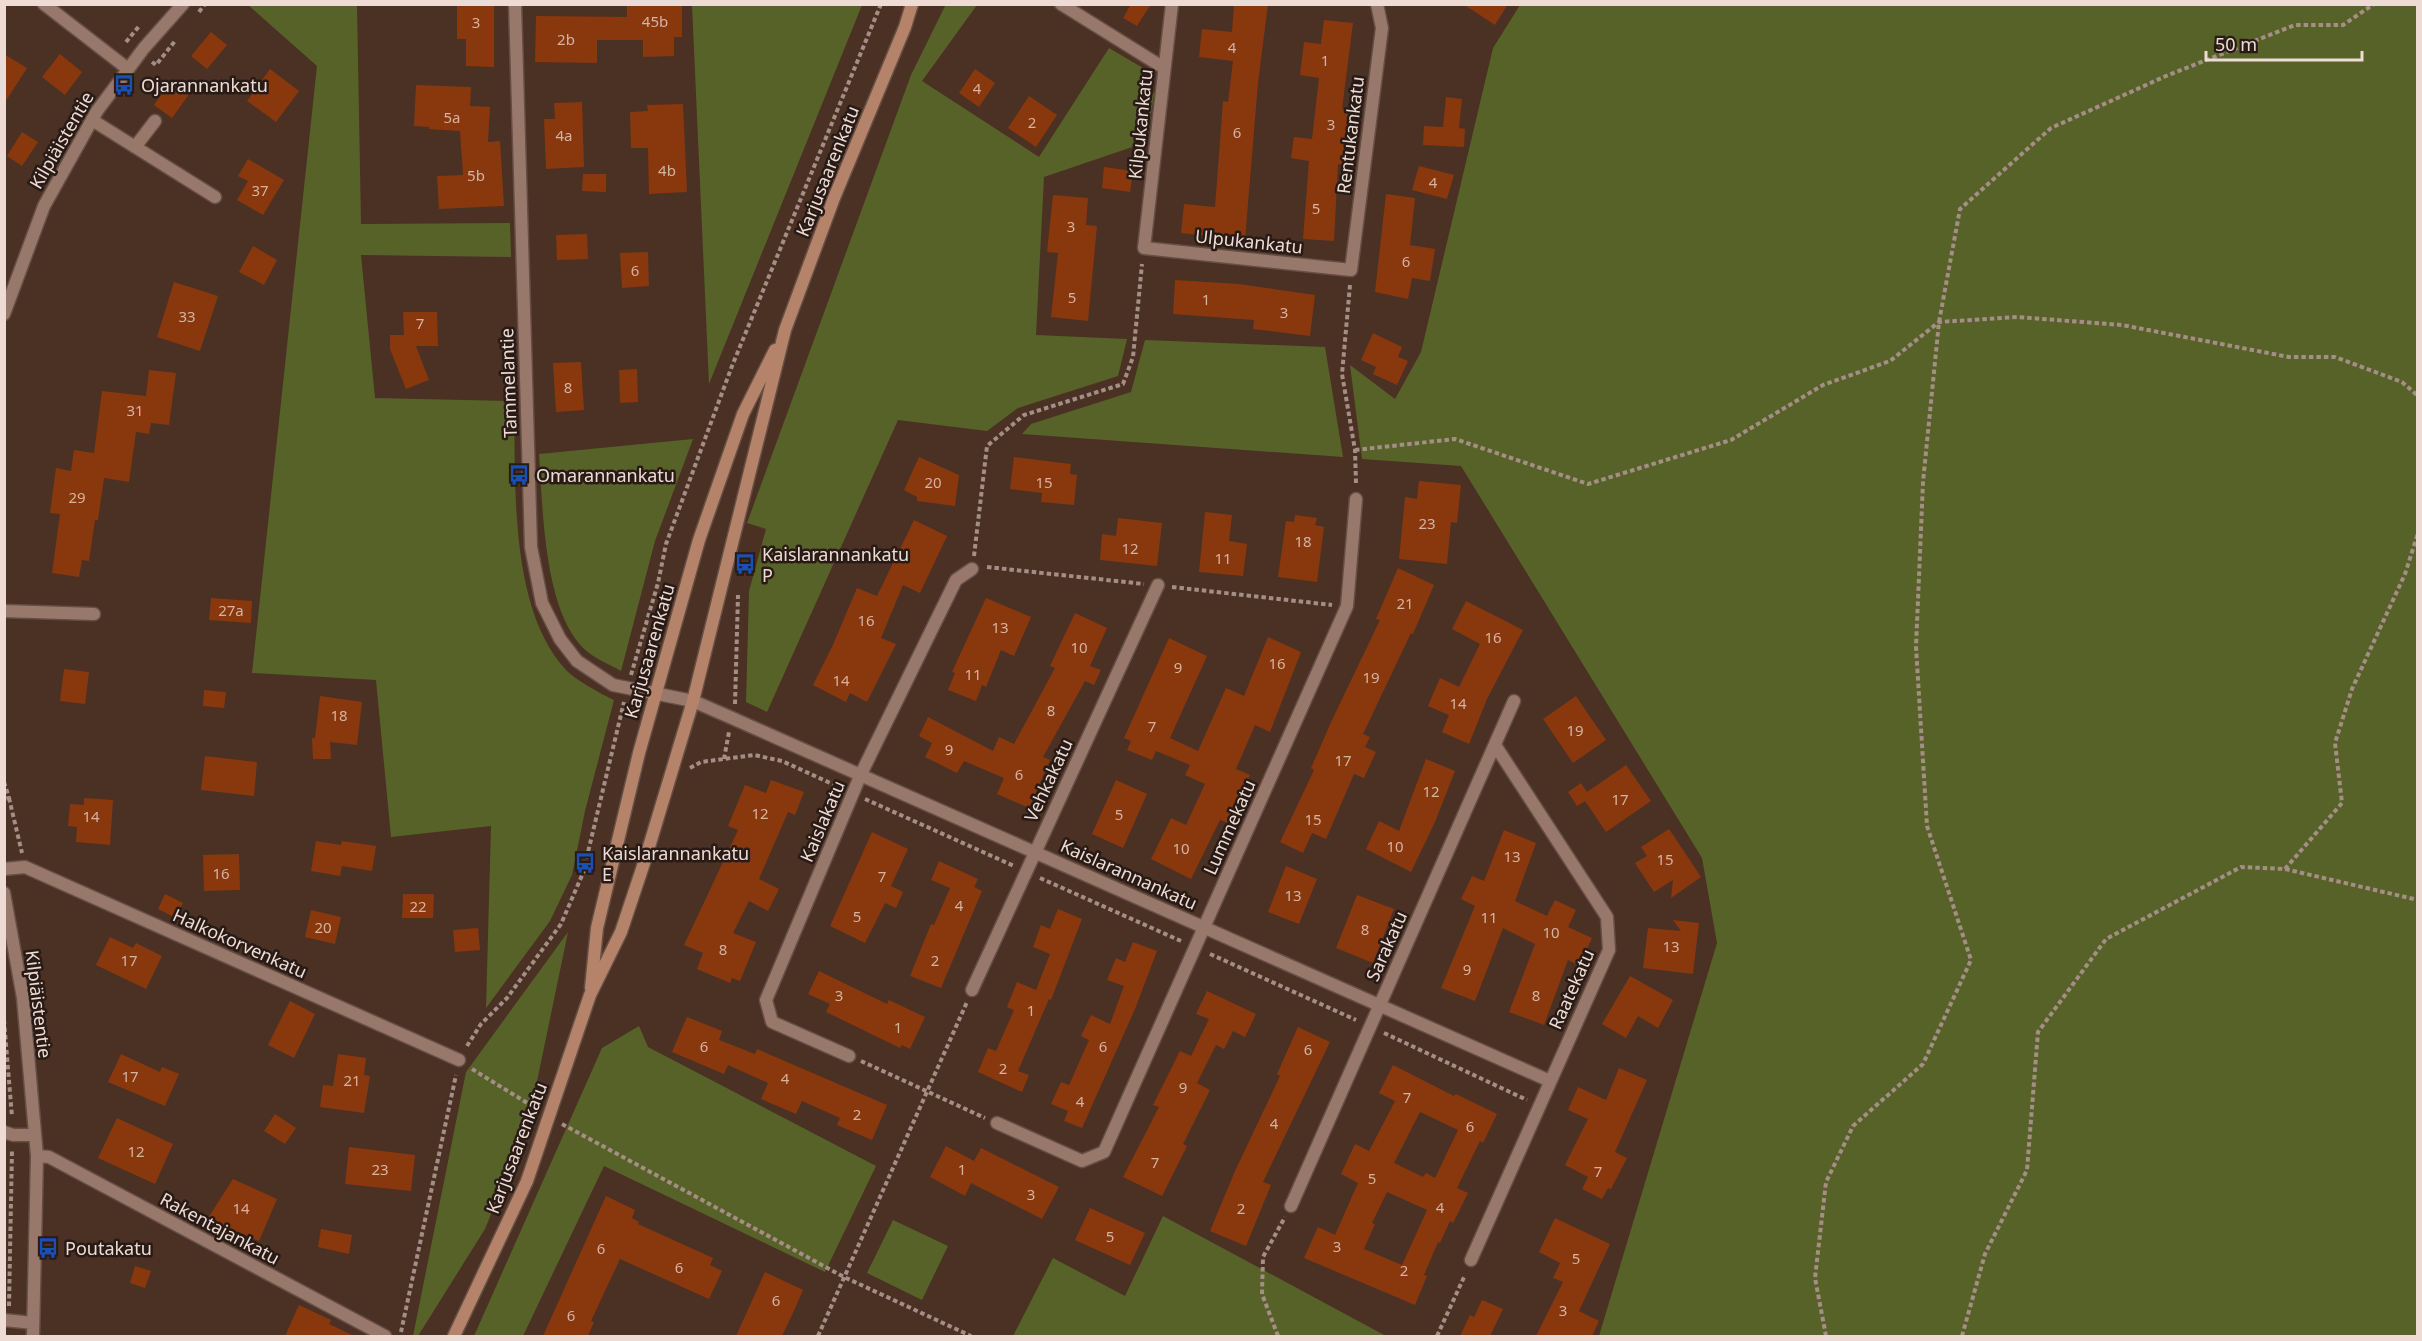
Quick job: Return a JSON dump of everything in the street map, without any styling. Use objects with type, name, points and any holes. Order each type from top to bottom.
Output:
[{"type":"street","points":[[44,4],[128,69]]},
{"type":"street","name":"Kilpiäistentie","points":[[4,314],[44,206],[92,120],[144,48],[183,4]]},
{"type":"street","name":"Tammelantie","points":[[515,4],[531,547],[542,603],[560,639],[577,661],[613,685],[693,701]]},
{"type":"street","name":"Karjusaarenkatu","points":[[453,1336],[527,1181],[590,995],[621,932],[693,701],[785,330],[834,198],[905,27],[912,4]]},
{"type":"street","name":"Karjusaarenkatu","points":[[905,27],[921,4]]},
{"type":"street","points":[[1061,4],[1164,68]]},
{"type":"street","name":"Kilpukankatu","points":[[1144,248],[1172,4]]},
{"type":"street","name":"Rentukankatu","points":[[1351,270],[1382,28],[1377,4]]},
{"type":"street","points":[[92,120],[215,197]]},
{"type":"street","points":[[135,147],[155,121]]},
{"type":"street","name":"Ulpukankatu","points":[[1144,248],[1351,270]]},
{"type":"street","name":"Karjusaarenkatu","points":[[590,995],[597,928],[639,753],[699,540],[742,414],[785,330]]},
{"type":"street","name":"Lummekatu","points":[[997,1123],[1082,1161],[1104,1152],[1347,606],[1356,499]]},
{"type":"street","name":"Kaislakatu","points":[[849,1056],[772,1022],[766,1000],[861,774],[956,580],[972,569]]},
{"type":"street","name":"Vehkakatu","points":[[972,990],[1158,585]]},
{"type":"street","points":[[4,611],[94,614]]},
{"type":"street","name":"Kaislarannankatu","points":[[693,701],[1551,1081]]},
{"type":"street","name":"Sarakatu","points":[[1291,1206],[1514,701]]},
{"type":"street","name":"Raatekatu","points":[[1471,1260],[1609,950],[1606,916],[1495,745]]},
{"type":"street","name":"Halkokorvenkatu","points":[[4,869],[26,867],[459,1060]]},
{"type":"street","name":"Kilpiäistentie","points":[[4,893],[22,998],[37,1156],[33,1336]]},
{"type":"street","points":[[9,1133],[35,1135]]},
{"type":"street","name":"Rakentajankatu","points":[[37,1156],[49,1157],[385,1336]]},
{"type":"street","name":"Karjusaarenkatu","points":[[446,1336],[466,1310]]},
{"type":"street","points":[[7,1321],[33,1323]]},
{"type":"path","points":[[1826,1336],[1815,1278],[1826,1182],[1853,1126],[1923,1064],[1971,960],[1927,826],[1916,647],[1923,482],[1939,322],[1960,209],[2051,128],[2166,76],[2295,25],[2343,25],[2374,4]]},
{"type":"path","points":[[972,569],[987,446],[1024,415],[1123,384],[1134,357],[1144,248]]},
{"type":"path","points":[[1351,270],[1342,374],[1355,450],[1356,499]]},
{"type":"path","points":[[1355,450],[1455,439],[1588,484],[1731,440],[1823,385],[1890,362],[1939,322],[2017,317],[2122,325],[2289,357],[2335,357],[2402,382],[2418,396]]},
{"type":"path","points":[[2285,869],[2342,803],[2335,744],[2352,689],[2405,574],[2418,533]]},
{"type":"path","points":[[736,698],[738,592]]},
{"type":"path","points":[[613,745],[639,753]]},
{"type":"path","points":[[673,766],[685,770],[702,762],[754,754],[782,761],[1370,1027],[1539,1106]]},
{"type":"path","points":[[4,782],[26,867]]},
{"type":"path","points":[[1962,1336],[1985,1254],[2027,1170],[2038,1032],[2106,939],[2241,867],[2285,869],[2418,900]]},
{"type":"path","points":[[818,1336],[972,990]]},
{"type":"path","points":[[4,1020],[8,1047],[9,1133],[7,1321]]},
{"type":"path","points":[[849,1056],[997,1123]]},
{"type":"path","points":[[629,1160],[844,1277],[971,1336]]},
{"type":"path","points":[[1278,1336],[1262,1294],[1263,1257],[1291,1206]]},
{"type":"path","points":[[1437,1336],[1471,1260]]},
{"type":"green space","points":[[946,4],[977,5],[922,81],[1039,157],[1109,48],[1143,68],[1154,94],[1147,142],[1044,177],[1036,335],[1127,339],[1118,376],[1018,408],[987,431],[898,420],[767,712],[746,702],[749,591],[766,529],[747,523],[911,75]]},
{"type":"green space","points":[[248,5],[357,5],[361,224],[510,223],[511,257],[361,255],[375,398],[514,401],[519,543],[534,614],[548,645],[567,671],[589,687],[614,700],[585,811],[572,875],[550,921],[486,1008],[491,826],[391,837],[376,680],[252,673],[317,66]]},
{"type":"green space","points":[[692,5],[862,5],[709,384]]},
{"type":"green space","points":[[1520,5],[2417,5],[2417,1336],[1599,1336],[1717,943],[1702,858],[1461,466],[1362,459],[1350,365],[1395,399],[1421,352],[1493,48]]},
{"type":"green space","points":[[1145,340],[1325,347],[1343,457],[1022,434],[1031,424],[1131,392]]},
{"type":"green space","points":[[693,439],[655,541],[621,671],[589,653],[574,637],[562,615],[548,560],[539,454]]},
{"type":"green space","points":[[568,932],[529,1120],[485,1229],[418,1336],[413,1336],[466,1072]]},
{"type":"green space","points":[[639,1026],[648,1047],[876,1166],[825,1272],[604,1166],[523,1336],[474,1336],[602,1048]]},
{"type":"green space","points":[[1163,1216],[1386,1336],[1013,1336],[1053,1258],[1125,1296]]},
{"type":"green space","points":[[893,1220],[948,1246],[922,1300],[867,1273]]},
{"type":"building","points":[[457,4],[494,4],[494,67],[466,66],[466,39],[457,39]]},
{"type":"building","points":[[627,4],[682,4],[682,37],[674,37],[674,56],[643,57],[643,40],[597,40],[597,63],[535,62],[536,16],[627,17]]},
{"type":"building","points":[[1131,4],[1151,4],[1137,26],[1123,18]]},
{"type":"building","points":[[1234,4],[1268,4],[1258,83],[1245,240],[1181,233],[1184,204],[1215,207],[1223,101],[1228,102],[1233,61],[1199,57],[1202,29],[1232,32]]},
{"type":"building","points":[[1463,4],[1508,4],[1495,25]]},
{"type":"building","points":[[1324,20],[1353,23],[1342,109],[1349,110],[1342,165],[1338,164],[1334,241],[1303,239],[1309,161],[1291,158],[1294,137],[1312,139],[1319,78],[1300,75],[1304,42],[1321,44]]},
{"type":"building","points":[[211,32],[227,45],[207,69],[191,56]]},
{"type":"building","points":[[4,54],[27,68],[4,104]]},
{"type":"building","points":[[60,54],[82,72],[65,95],[42,77]]},
{"type":"building","points":[[270,69],[299,91],[276,122],[247,101]]},
{"type":"building","points":[[975,69],[995,83],[979,107],[959,93]]},
{"type":"building","points":[[171,81],[190,93],[172,118],[154,105]]},
{"type":"building","points":[[416,85],[471,87],[470,106],[490,107],[488,142],[500,141],[504,206],[439,209],[437,176],[463,175],[460,131],[414,126]]},
{"type":"building","points":[[1029,96],[1057,115],[1036,147],[1008,128]]},
{"type":"building","points":[[1446,97],[1462,99],[1459,128],[1465,129],[1464,147],[1423,145],[1424,126],[1443,127]]},
{"type":"building","points":[[582,102],[584,167],[546,169],[544,119],[555,119],[554,103]]},
{"type":"building","points":[[683,104],[687,192],[649,194],[648,148],[631,148],[630,112],[648,111],[647,105]]},
{"type":"building","points":[[22,132],[38,142],[22,166],[7,156]]},
{"type":"building","points":[[248,159],[284,180],[263,215],[237,200],[248,181],[238,176]]},
{"type":"building","points":[[1419,166],[1454,175],[1447,199],[1412,190]]},
{"type":"building","points":[[1104,167],[1133,171],[1130,192],[1102,188]]},
{"type":"building","points":[[583,174],[606,174],[606,192],[582,191]]},
{"type":"building","points":[[1386,194],[1415,198],[1410,245],[1435,249],[1430,281],[1412,278],[1408,299],[1375,292]]},
{"type":"building","points":[[1053,195],[1088,198],[1086,225],[1097,226],[1088,321],[1051,317],[1058,253],[1047,252]]},
{"type":"building","points":[[587,234],[588,259],[557,260],[556,235]]},
{"type":"building","points":[[253,246],[277,260],[264,285],[239,272]]},
{"type":"building","points":[[648,252],[649,286],[622,288],[620,253]]},
{"type":"building","points":[[1175,280],[1239,284],[1315,295],[1310,336],[1253,329],[1254,320],[1173,314]]},
{"type":"building","points":[[174,282],[218,296],[200,351],[157,337]]},
{"type":"building","points":[[403,312],[437,312],[438,346],[416,346],[429,380],[406,389],[390,349],[390,335],[404,335]]},
{"type":"building","points":[[1373,333],[1402,347],[1398,357],[1408,361],[1397,385],[1373,374],[1376,367],[1361,360]]},
{"type":"building","points":[[581,362],[584,410],[556,412],[553,363]]},
{"type":"building","points":[[637,369],[638,402],[620,403],[619,370]]},
{"type":"building","points":[[149,370],[176,373],[169,425],[151,423],[149,434],[136,432],[129,482],[104,478],[89,561],[82,560],[79,577],[52,573],[60,514],[50,513],[56,468],[71,471],[74,450],[94,453],[102,391],[146,396]]},
{"type":"building","points":[[919,457],[959,475],[955,506],[917,501],[917,497],[904,490]]},
{"type":"building","points":[[1014,457],[1071,464],[1070,474],[1077,475],[1074,505],[1041,502],[1042,493],[1010,489]]},
{"type":"building","points":[[1419,481],[1461,485],[1457,523],[1451,522],[1447,564],[1399,559],[1405,497],[1417,499]]},
{"type":"building","points":[[1205,512],[1232,515],[1229,541],[1247,544],[1243,576],[1199,572]]},
{"type":"building","points":[[1295,515],[1317,518],[1315,525],[1324,527],[1317,582],[1278,577],[1286,521],[1294,522]]},
{"type":"building","points":[[1118,518],[1162,523],[1157,566],[1100,560],[1102,534],[1116,536]]},
{"type":"building","points":[[914,520],[947,536],[920,593],[903,585],[881,638],[896,644],[867,702],[850,693],[846,702],[813,685],[857,588],[877,596]]},
{"type":"building","points":[[1398,568],[1434,585],[1413,634],[1411,633],[1363,734],[1370,737],[1365,747],[1376,752],[1364,778],[1354,774],[1326,839],[1312,833],[1303,853],[1280,842],[1314,770],[1311,768],[1332,720],[1380,620],[1376,619]]},
{"type":"building","points":[[211,598],[252,601],[251,623],[209,620]]},
{"type":"building","points":[[986,598],[1031,617],[1014,656],[1001,650],[986,687],[982,685],[976,701],[948,690],[955,673],[952,672]]},
{"type":"building","points":[[1466,601],[1523,630],[1487,699],[1469,744],[1442,732],[1449,715],[1428,706],[1440,678],[1459,687],[1480,644],[1452,629]]},
{"type":"building","points":[[1075,613],[1107,628],[1090,666],[1101,670],[1094,685],[1085,681],[1043,757],[1050,760],[1029,808],[997,794],[1004,778],[964,761],[957,773],[925,757],[932,743],[919,736],[928,717],[993,751],[999,737],[1014,744],[1055,668],[1050,666]]},
{"type":"building","points":[[1268,637],[1301,652],[1270,732],[1255,725],[1236,769],[1250,775],[1228,823],[1220,820],[1191,879],[1151,859],[1171,818],[1186,825],[1205,784],[1185,775],[1190,765],[1156,751],[1152,760],[1127,750],[1131,741],[1124,738],[1169,638],[1207,656],[1170,738],[1198,751],[1226,688],[1244,696]]},
{"type":"building","points":[[64,669],[89,672],[85,704],[60,701]]},
{"type":"building","points":[[204,690],[226,692],[224,708],[203,706]]},
{"type":"building","points":[[320,696],[362,702],[357,745],[330,742],[331,759],[313,759],[312,738],[315,738]]},
{"type":"building","points":[[1576,696],[1606,740],[1573,763],[1543,719]]},
{"type":"building","points":[[205,756],[257,762],[254,796],[201,790]]},
{"type":"building","points":[[1426,759],[1455,771],[1435,822],[1411,872],[1366,849],[1379,821],[1399,831]]},
{"type":"building","points":[[1626,765],[1651,801],[1606,832],[1585,801],[1577,806],[1568,792],[1581,783],[1587,792]]},
{"type":"building","points":[[771,780],[804,792],[795,815],[788,812],[759,879],[779,889],[768,911],[749,901],[733,933],[756,942],[740,981],[732,978],[730,983],[697,969],[703,953],[684,945],[738,830],[728,826],[745,785],[766,793]]},
{"type":"building","points":[[1116,780],[1147,794],[1123,848],[1092,834]]},
{"type":"building","points":[[84,798],[113,800],[110,845],[76,842],[77,827],[68,826],[70,804],[84,805]]},
{"type":"building","points":[[1669,829],[1701,877],[1671,898],[1673,880],[1654,892],[1635,863],[1647,856],[1641,847]]},
{"type":"building","points":[[1504,830],[1536,843],[1515,901],[1547,916],[1555,900],[1576,910],[1568,927],[1592,938],[1579,966],[1568,960],[1544,1025],[1509,1012],[1535,944],[1503,928],[1475,1001],[1441,988],[1475,906],[1461,899],[1472,876],[1484,881]]},
{"type":"building","points":[[872,832],[908,849],[891,886],[903,892],[896,908],[885,903],[865,943],[830,926]]},
{"type":"building","points":[[316,841],[341,845],[342,841],[376,846],[372,871],[342,866],[340,876],[311,871]]},
{"type":"building","points":[[239,854],[240,890],[204,891],[203,855]]},
{"type":"building","points":[[939,861],[978,879],[974,887],[982,891],[941,988],[910,976],[931,924],[934,925],[950,888],[931,880]]},
{"type":"building","points":[[1286,866],[1317,879],[1299,924],[1268,912]]},
{"type":"building","points":[[165,894],[183,903],[176,918],[158,909]]},
{"type":"building","points":[[403,894],[434,894],[433,918],[402,918]]},
{"type":"building","points":[[1357,895],[1394,909],[1373,963],[1336,948]]},
{"type":"building","points":[[1058,909],[1082,919],[1051,1000],[1049,999],[1018,1071],[1029,1075],[1022,1092],[978,1072],[988,1048],[996,1051],[1014,1010],[1007,1007],[1017,982],[1036,990],[1050,954],[1033,947],[1041,925],[1050,929]]},
{"type":"building","points":[[311,910],[341,917],[335,944],[305,937]]},
{"type":"building","points":[[1673,920],[1699,923],[1693,974],[1643,968],[1648,928],[1681,931]]},
{"type":"building","points":[[478,928],[480,950],[455,952],[453,930]]},
{"type":"building","points":[[110,937],[133,948],[136,943],[162,956],[146,989],[96,965]]},
{"type":"building","points":[[1133,942],[1157,951],[1135,1009],[1082,1128],[1064,1121],[1068,1111],[1051,1104],[1061,1082],[1069,1085],[1089,1040],[1081,1036],[1091,1015],[1110,1024],[1124,986],[1107,980],[1116,958],[1125,962]]},
{"type":"building","points":[[819,971],[887,1004],[889,1000],[925,1017],[910,1049],[902,1045],[900,1048],[826,1012],[830,1004],[808,994]]},
{"type":"building","points":[[1630,976],[1673,1000],[1658,1028],[1638,1016],[1626,1038],[1602,1024]]},
{"type":"building","points":[[1207,991],[1256,1014],[1245,1037],[1233,1031],[1224,1049],[1216,1045],[1197,1083],[1210,1090],[1183,1144],[1187,1146],[1162,1196],[1123,1177],[1159,1107],[1153,1105],[1180,1051],[1191,1056],[1209,1019],[1196,1014]]},
{"type":"building","points":[[290,1001],[315,1014],[294,1058],[268,1045]]},
{"type":"building","points":[[687,1017],[722,1031],[719,1040],[755,1054],[757,1049],[887,1105],[872,1140],[837,1125],[840,1118],[802,1101],[796,1114],[761,1099],[768,1083],[728,1065],[724,1074],[672,1052]]},
{"type":"building","points":[[1298,1027],[1330,1042],[1263,1182],[1271,1185],[1246,1246],[1210,1231],[1235,1171],[1280,1076],[1277,1074]]},
{"type":"building","points":[[121,1054],[160,1072],[162,1067],[179,1074],[165,1106],[108,1082]]},
{"type":"building","points":[[338,1054],[366,1058],[364,1075],[370,1076],[364,1113],[320,1107],[323,1085],[333,1086]]},
{"type":"building","points":[[1393,1065],[1454,1096],[1456,1094],[1497,1114],[1483,1143],[1480,1141],[1457,1188],[1468,1193],[1453,1223],[1450,1221],[1440,1243],[1438,1242],[1424,1275],[1427,1276],[1415,1305],[1304,1258],[1318,1227],[1335,1235],[1358,1183],[1341,1174],[1355,1144],[1369,1151],[1395,1101],[1379,1093]],"holes":[[[1420,1112],[1458,1130],[1435,1178],[1426,1173],[1423,1177],[1394,1163]],[[1387,1192],[1427,1210],[1402,1265],[1364,1249],[1375,1224],[1372,1223]]]},
{"type":"building","points":[[1619,1068],[1647,1080],[1615,1152],[1627,1158],[1611,1189],[1608,1188],[1602,1199],[1582,1189],[1588,1177],[1565,1165],[1588,1119],[1568,1110],[1578,1087],[1606,1100]]},
{"type":"building","points":[[275,1114],[296,1128],[285,1144],[264,1131]]},
{"type":"building","points":[[117,1118],[173,1144],[155,1184],[98,1158]]},
{"type":"building","points":[[946,1146],[974,1161],[981,1148],[1059,1187],[1042,1219],[971,1183],[965,1196],[930,1177]]},
{"type":"building","points":[[349,1147],[415,1155],[411,1191],[345,1184]]},
{"type":"building","points":[[233,1179],[277,1199],[259,1241],[208,1218]]},
{"type":"building","points":[[606,1196],[635,1210],[632,1218],[639,1222],[638,1224],[713,1258],[710,1265],[722,1271],[709,1299],[620,1259],[591,1321],[594,1322],[588,1336],[543,1336]]},
{"type":"building","points":[[1090,1208],[1145,1233],[1130,1265],[1075,1240]]},
{"type":"building","points":[[1555,1218],[1610,1244],[1579,1311],[1599,1321],[1592,1336],[1536,1336],[1563,1282],[1553,1278],[1560,1263],[1539,1252]]},
{"type":"building","points":[[321,1229],[352,1235],[349,1254],[318,1247]]},
{"type":"building","points":[[135,1266],[151,1271],[145,1288],[130,1283]]},
{"type":"building","points":[[765,1272],[803,1290],[793,1313],[782,1336],[736,1336]]},
{"type":"building","points":[[1482,1300],[1503,1309],[1490,1336],[1460,1336],[1470,1315],[1474,1317]]},
{"type":"building","points":[[299,1305],[331,1320],[329,1324],[354,1336],[285,1336]]},
{"type":"place","name":"Ojarannankatu","points":[[124,85]]},
{"type":"place","name":"Omarannankatu","points":[[519,475]]},
{"type":"place","name":"Kaislarannankatu P","points":[[745,564]]},
{"type":"place","name":"Kaislarannankatu E","points":[[585,863]]},
{"type":"place","name":"Poutakatu","points":[[48,1248]]}]
